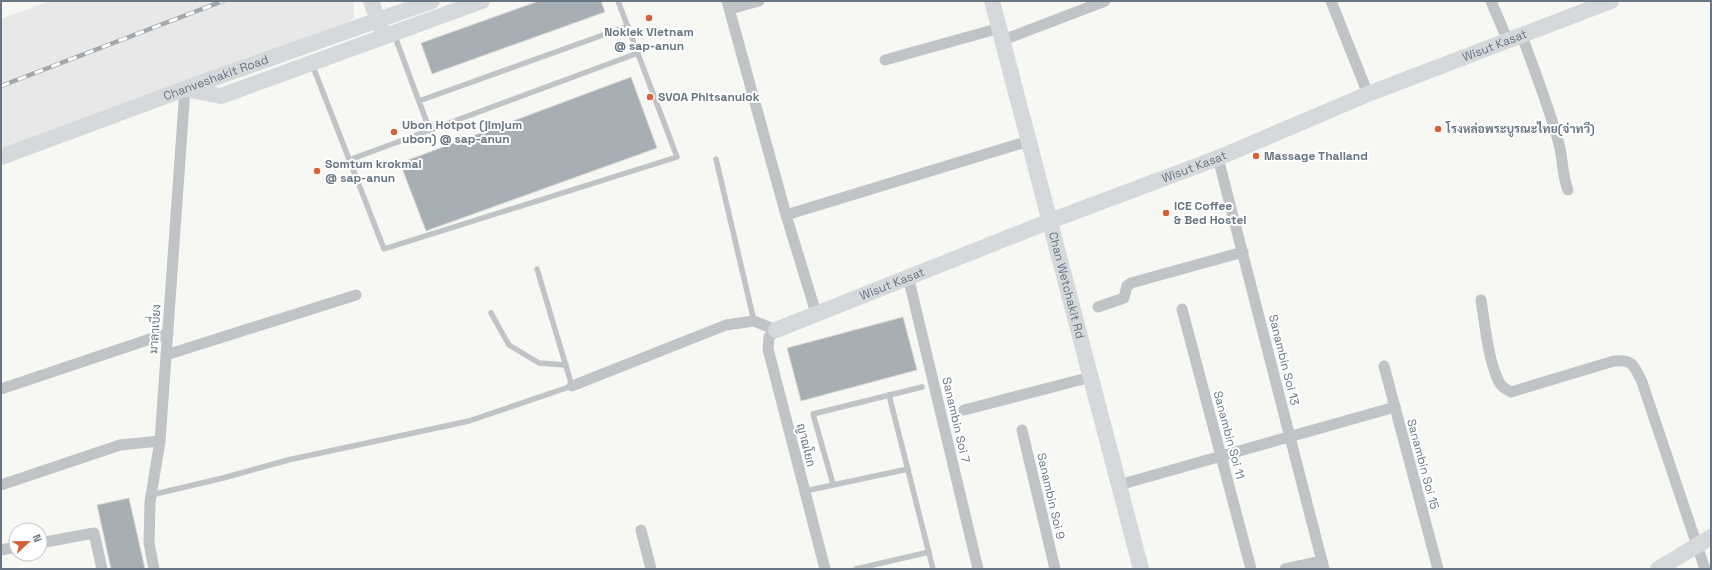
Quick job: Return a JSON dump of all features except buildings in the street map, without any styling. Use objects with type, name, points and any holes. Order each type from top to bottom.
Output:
[{"type":"street","points":[[371,1],[378,21],[389,35]]},
{"type":"street","name":"Chanveshakit Road","points":[[1,157],[185,89],[432,1]]},
{"type":"street","points":[[185,89],[221,96],[482,1]]},
{"type":"street","points":[[759,1],[728,5],[786,215],[816,313]]},
{"type":"street","name":"Chan Wetchakit Rd","points":[[992,1],[1141,569]]},
{"type":"street","points":[[885,60],[1001,34],[1105,1]]},
{"type":"street","points":[[1331,1],[1368,94]]},
{"type":"street","points":[[1491,1],[1515,38],[1548,106],[1562,154],[1564,182],[1568,190]]},
{"type":"street","name":"Wisut Kasat","points":[[776,330],[908,276],[1218,158],[1368,94],[1611,1]]},
{"type":"street","name":"มาลาเบี่ยง","points":[[154,569],[149,543],[151,495],[160,441],[185,89]]},
{"type":"street","points":[[786,215],[1029,141]]},
{"type":"street","name":"Sanambin Soi 13","points":[[1218,158],[1323,565]]},
{"type":"street","points":[[1098,308],[1124,298],[1127,286],[1131,283],[1243,252]]},
{"type":"street","name":"Sanambin Soi 7","points":[[908,276],[978,569]]},
{"type":"street","points":[[166,355],[356,295]]},
{"type":"street","points":[[1481,300],[1494,370],[1499,383],[1510,392],[1614,361],[1624,360],[1630,362],[1635,368],[1642,382],[1705,569]]},
{"type":"street","name":"Sanambin Soi 11","points":[[1182,309],[1251,569]]},
{"type":"street","points":[[572,386],[726,325],[754,321],[776,330]]},
{"type":"street","name":"ญาณโยก","points":[[776,330],[769,337],[768,349],[825,569]]},
{"type":"street","points":[[1,389],[168,333]]},
{"type":"street","name":"Sanambin Soi 15","points":[[1384,366],[1438,569]]},
{"type":"street","points":[[964,410],[1091,377]]},
{"type":"street","points":[[1119,485],[1395,407]]},
{"type":"street","name":"Sanambin Soi 9","points":[[1022,430],[1055,569]]},
{"type":"street","points":[[1,485],[120,445],[160,441]]},
{"type":"street","points":[[641,530],[651,569]]},
{"type":"street","points":[[48,542],[94,533],[102,569]]},
{"type":"street","points":[[1658,569],[1711,537]]},
{"type":"street","points":[[1285,569],[1323,565]]},
{"type":"lane","points":[[312,64],[384,249],[677,157],[618,1]]},
{"type":"lane","points":[[419,102],[628,26]]},
{"type":"lane","points":[[389,35],[419,102],[430,131]]},
{"type":"lane","points":[[349,160],[638,53]]},
{"type":"lane","points":[[716,159],[754,321]]},
{"type":"lane","points":[[151,495],[223,478],[288,460],[469,421],[572,386],[537,269]]},
{"type":"lane","points":[[491,313],[509,345],[539,363],[566,365]]},
{"type":"lane","points":[[833,484],[812,414],[922,387]]},
{"type":"lane","points":[[890,395],[933,569]]},
{"type":"lane","points":[[805,491],[908,469]]},
{"type":"lane","points":[[856,569],[929,552]]},
{"type":"shaded area","points":[[50,1],[353,1],[354,18],[336,28],[1,152],[1,19]]},
{"type":"railway","points":[[1,86],[223,1]]},
{"type":"place","name":"Noklek Vietnam @ sap-anun","points":[[649,18]]},
{"type":"place","name":"SVOA Phitsanulok","points":[[650,97]]},
{"type":"place","name":"โรงหล่อพระบูรณะไทย(จ่าทวี)","points":[[1438,129]]},
{"type":"place","name":"Ubon Hotpot (jimjum ubon) @ sap-anun","points":[[394,132]]},
{"type":"place","name":"Massage Thailand","points":[[1256,156]]},
{"type":"place","name":"Somtum krokmai @ sap-anun","points":[[317,171]]},
{"type":"place","name":"ICE Coffee & Bed Hostel","points":[[1166,213]]}]
